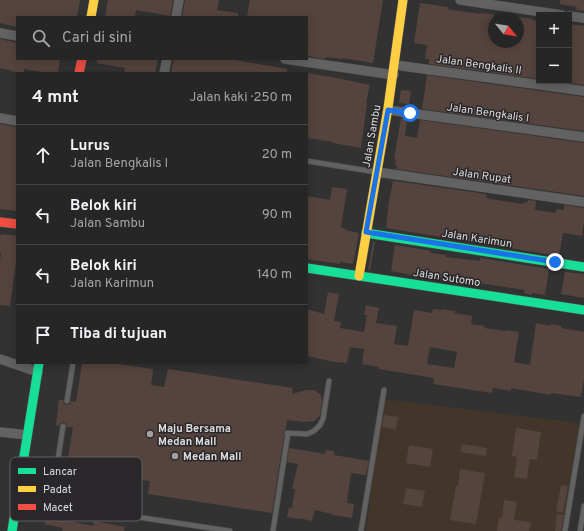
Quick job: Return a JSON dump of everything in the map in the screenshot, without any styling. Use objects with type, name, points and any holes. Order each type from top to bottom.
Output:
[{"type":"street","points":[[91,16],[94,0]]},
{"type":"street","points":[[176,16],[179,0]]},
{"type":"street","name":"Jalan Sambu","points":[[359,276],[394,75],[404,0]]},
{"type":"street","points":[[460,0],[542,12]]},
{"type":"street","points":[[572,16],[584,18]]},
{"type":"street","points":[[0,33],[16,36]]},
{"type":"street","points":[[79,72],[82,60]]},
{"type":"street","points":[[164,72],[167,60]]},
{"type":"street","points":[[292,60],[394,75]]},
{"type":"street","name":"Jalan Bengkalis II","points":[[395,65],[584,90]]},
{"type":"street","name":"Jalan Bengkalis I","points":[[388,110],[584,137]]},
{"type":"street","points":[[0,118],[16,121]]},
{"type":"street","name":"Jalan Rupat","points":[[377,172],[584,202]]},
{"type":"street","points":[[0,222],[16,224]]},
{"type":"street","name":"Jalan Karimun","points":[[366,232],[584,267]]},
{"type":"street","name":"Jalan Sutomo","points":[[308,268],[584,310]]},
{"type":"street","points":[[0,359],[16,363]]},
{"type":"street","points":[[22,364],[39,368],[24,457]]},
{"type":"street","points":[[0,432],[27,435]]},
{"type":"street","points":[[12,531],[14,521]]},
{"type":"lane","points":[[308,161],[377,172]]},
{"type":"lane","points":[[67,401],[72,364]]},
{"type":"lane","points":[[273,531],[287,433],[307,434],[320,426],[323,419],[329,381]]},
{"type":"lane","points":[[361,531],[384,390]]},
{"type":"lane","points":[[565,531],[584,416]]},
{"type":"lane","points":[[58,457],[63,426]]},
{"type":"lane","points":[[580,531],[584,506]]},
{"type":"lane","points":[[142,518],[230,531]]},
{"type":"shaded area","points":[[383,399],[580,423],[563,531],[366,531]]},
{"type":"building","points":[[0,0],[80,0],[77,16],[16,16],[16,27],[0,23]]},
{"type":"building","points":[[108,0],[173,0],[170,16],[136,10],[135,16],[105,16]]},
{"type":"building","points":[[185,0],[219,0],[217,10],[238,13],[238,16],[182,16]]},
{"type":"building","points":[[250,0],[383,0],[373,63],[342,58],[326,57],[325,59],[308,56],[308,16],[247,16]]},
{"type":"building","points":[[560,0],[584,0],[584,11],[576,10],[577,7],[560,4]]},
{"type":"building","points":[[420,3],[448,7],[447,9],[458,11],[488,14],[488,48],[524,48],[524,18],[533,19],[536,20],[536,79],[429,64],[429,59],[425,59],[427,45],[414,43]]},
{"type":"building","points":[[572,24],[584,26],[584,85],[572,83]]},
{"type":"building","points":[[0,39],[16,43],[16,60],[60,60],[58,72],[43,72],[24,69],[24,72],[16,72],[0,68]]},
{"type":"building","points":[[98,60],[158,60],[155,72],[124,72],[125,68],[97,63]]},
{"type":"building","points":[[174,60],[235,60],[287,69],[286,72],[171,72]]},
{"type":"building","points":[[308,73],[370,85],[366,102],[361,148],[308,138]]},
{"type":"building","points":[[427,75],[584,97],[584,131],[422,109]]},
{"type":"building","points":[[401,90],[411,91],[409,104],[399,103]]},
{"type":"building","points":[[401,118],[407,119],[405,136],[417,138],[420,120],[584,143],[584,196],[396,169],[396,159],[394,159]]},
{"type":"building","points":[[0,124],[16,127],[16,211],[0,209]]},
{"type":"building","points":[[393,181],[486,194],[486,197],[490,199],[524,204],[524,202],[527,203],[528,200],[536,201],[535,210],[556,213],[556,209],[564,210],[564,205],[584,208],[582,236],[563,233],[559,256],[386,228]]},
{"type":"building","points":[[332,187],[347,189],[341,228],[359,233],[353,264],[340,262],[340,264],[308,259],[308,196],[330,200]]},
{"type":"building","points":[[0,235],[16,236],[16,261],[10,306],[0,305]]},
{"type":"building","points":[[373,242],[375,242],[370,270],[368,270]]},
{"type":"building","points":[[395,245],[431,251],[431,253],[446,255],[446,257],[480,261],[480,258],[549,269],[545,295],[532,293],[532,295],[524,293],[525,290],[416,276],[391,271]]},
{"type":"building","points":[[565,272],[584,274],[584,298],[561,294]]},
{"type":"building","points":[[328,292],[339,294],[334,321],[341,322],[340,328],[364,332],[367,315],[364,315],[366,305],[379,308],[376,323],[397,326],[394,344],[408,346],[414,310],[432,313],[433,309],[455,311],[454,313],[472,316],[471,324],[485,326],[484,328],[519,332],[514,362],[530,365],[536,323],[551,326],[551,324],[562,326],[561,328],[584,332],[584,379],[581,397],[551,393],[551,395],[511,388],[511,391],[493,388],[492,393],[433,384],[434,378],[379,369],[379,367],[362,364],[364,349],[350,347],[347,363],[334,362],[308,356],[308,309],[324,314]],"holes":[[[430,347],[457,352],[454,368],[427,364]]]},
{"type":"building","name":"Medan Mall","points":[[82,364],[119,364],[153,369],[151,385],[164,387],[168,369],[293,388],[292,394],[306,390],[314,390],[321,395],[322,400],[320,416],[314,421],[304,422],[287,420],[286,429],[283,432],[284,435],[272,513],[148,494],[150,481],[142,480],[142,457],[68,457],[73,427],[67,427],[66,423],[63,422],[60,423],[59,426],[56,425],[59,400],[63,400],[64,404],[67,405],[70,404],[71,401],[76,402]]},
{"type":"building","points":[[384,415],[398,417],[396,429],[382,427]]},
{"type":"building","points":[[516,428],[541,432],[537,460],[530,459],[527,479],[514,477],[517,457],[512,456]]},
{"type":"building","points":[[462,444],[487,448],[486,456],[460,452]]},
{"type":"building","points":[[409,445],[433,449],[430,467],[406,463]]},
{"type":"building","points":[[289,448],[325,454],[326,450],[334,451],[334,455],[369,461],[366,475],[351,473],[347,503],[354,504],[352,518],[332,515],[315,510],[312,521],[287,517],[289,508],[292,508],[295,489],[292,489],[298,464],[287,462]]},
{"type":"building","points":[[460,469],[485,473],[476,524],[450,520],[456,486],[458,486]]},
{"type":"building","points":[[561,485],[568,486],[563,513],[556,511]]},
{"type":"building","points":[[406,488],[425,491],[422,507],[403,504]]},
{"type":"building","points":[[504,500],[517,502],[514,520],[531,522],[529,531],[497,531],[499,517],[502,518]]},
{"type":"building","points":[[557,514],[564,515],[561,531],[555,531]]},
{"type":"building","points":[[46,521],[69,521],[93,526],[94,521],[125,527],[124,531],[62,531],[63,528],[45,524]]},
{"type":"traffic: fast","points":[[366,233],[584,267]]},
{"type":"traffic: fast","points":[[308,268],[584,310]]},
{"type":"traffic: fast","points":[[24,457],[39,364]]},
{"type":"traffic: fast","points":[[12,531],[14,521]]},
{"type":"traffic: slow","points":[[91,16],[94,0]]},
{"type":"traffic: slow","points":[[359,276],[388,108],[403,0]]},
{"type":"traffic: jam","points":[[79,72],[82,60]]},
{"type":"traffic: jam","points":[[0,222],[16,224]]},
{"type":"place","name":"Maju Bersama Medan Mall","points":[[150,434]]},
{"type":"place","name":"Medan Mall","points":[[175,456]]},
{"type":"route","points":[[410,113],[388,110],[366,232],[555,262]]}]
